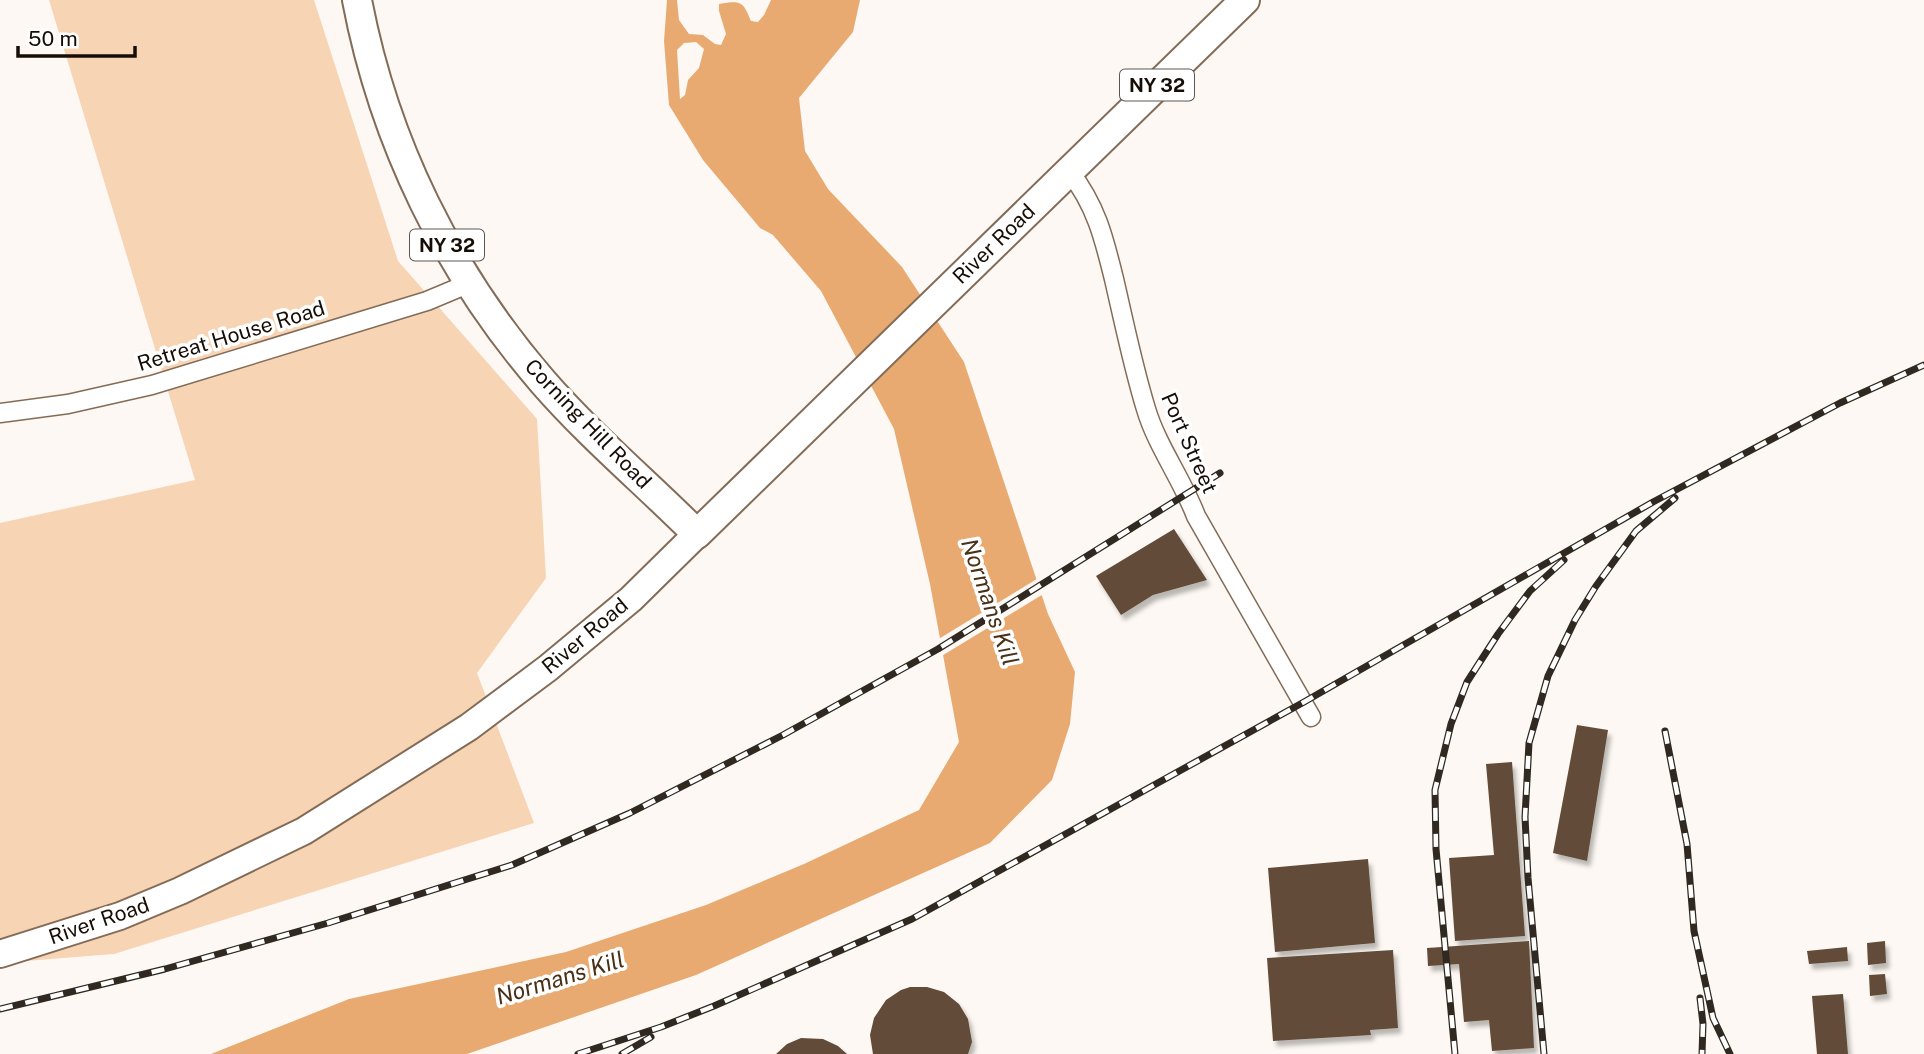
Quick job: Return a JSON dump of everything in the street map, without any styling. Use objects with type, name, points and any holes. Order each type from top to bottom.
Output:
[{"type":"main road","name":"Corning Hill Road","points":[[357,0],[375,76],[399,149],[429,214],[470,283],[488,311],[543,382],[608,450],[697,534]]},
{"type":"main road","name":"NY 32","points":[[1069,171],[1245,0]]},
{"type":"main road","name":"River Road","points":[[0,954],[120,916],[180,891],[304,831],[469,727],[548,668],[631,599],[1069,171]]},
{"type":"street","name":"Port Street","points":[[1069,171],[1089,198],[1102,233],[1146,411],[1171,465],[1188,493],[1196,516],[1311,717]]},
{"type":"street","name":"Retreat House Road","points":[[0,413],[68,404],[152,385],[427,301],[470,283]]},
{"type":"shaded area","points":[[49,0],[314,0],[398,261],[537,419],[546,578],[477,673],[534,823],[114,954],[0,963],[0,523],[195,480]]},
{"type":"water","name":"Normans Kill","points":[[667,0],[677,0],[679,20],[689,34],[703,35],[721,45],[726,34],[719,4],[741,4],[751,21],[758,22],[771,0],[860,0],[853,32],[799,98],[805,151],[828,189],[902,267],[964,362],[1048,614],[1075,672],[1070,724],[1052,780],[990,843],[696,975],[467,1054],[211,1054],[349,999],[566,952],[706,905],[804,864],[919,810],[959,742],[930,584],[894,429],[821,291],[773,235],[760,228],[703,160],[669,105],[664,41]],"holes":[[[696,42],[704,49],[699,68],[688,80],[685,95],[680,99],[677,50],[684,43]]]},
{"type":"pier","points":[[1040,577],[1045,593],[940,657],[937,640]]},
{"type":"building","points":[[1174,529],[1207,580],[1153,595],[1121,615],[1096,576]]},
{"type":"building","points":[[1577,725],[1608,730],[1587,861],[1553,853]]},
{"type":"building","points":[[1512,762],[1525,936],[1455,941],[1449,858],[1494,855],[1486,764]]},
{"type":"building","points":[[1368,859],[1375,943],[1275,952],[1268,868]]},
{"type":"building","points":[[1529,941],[1534,1048],[1492,1051],[1489,1020],[1464,1022],[1459,964],[1428,966],[1427,948]]},
{"type":"building","points":[[1885,941],[1886,963],[1868,965],[1867,943]]},
{"type":"building","points":[[1847,947],[1848,961],[1809,964],[1807,951]]},
{"type":"building","points":[[1393,950],[1398,1028],[1370,1030],[1371,1035],[1273,1041],[1267,958]]},
{"type":"building","points":[[1885,974],[1887,994],[1870,996],[1869,975]]},
{"type":"building","points":[[910,987],[927,987],[944,992],[959,1004],[968,1019],[972,1042],[968,1054],[873,1054],[870,1035],[874,1018],[886,1000]]},
{"type":"building","points":[[1843,994],[1848,1054],[1817,1054],[1812,996]]},
{"type":"building","points":[[801,1038],[823,1039],[847,1054],[776,1054],[787,1044]]},
{"type":"railway","points":[[578,1054],[661,1027],[714,1006],[912,919],[1304,702],[1653,502],[1840,403],[1924,365]]},
{"type":"railway","points":[[0,1009],[165,969],[328,923],[512,865],[630,813],[783,735],[938,649],[1220,473]]},
{"type":"railway","points":[[1544,1054],[1525,817],[1529,743],[1548,676],[1575,620],[1636,531],[1675,498]]},
{"type":"railway","points":[[1455,1054],[1436,849],[1435,790],[1451,724],[1467,682],[1530,591],[1564,560]]},
{"type":"railway","points":[[1665,731],[1687,844],[1694,931],[1713,1018],[1730,1054]]},
{"type":"railway","points":[[1700,998],[1702,1054]]},
{"type":"railway","points":[[622,1054],[651,1037]]}]
